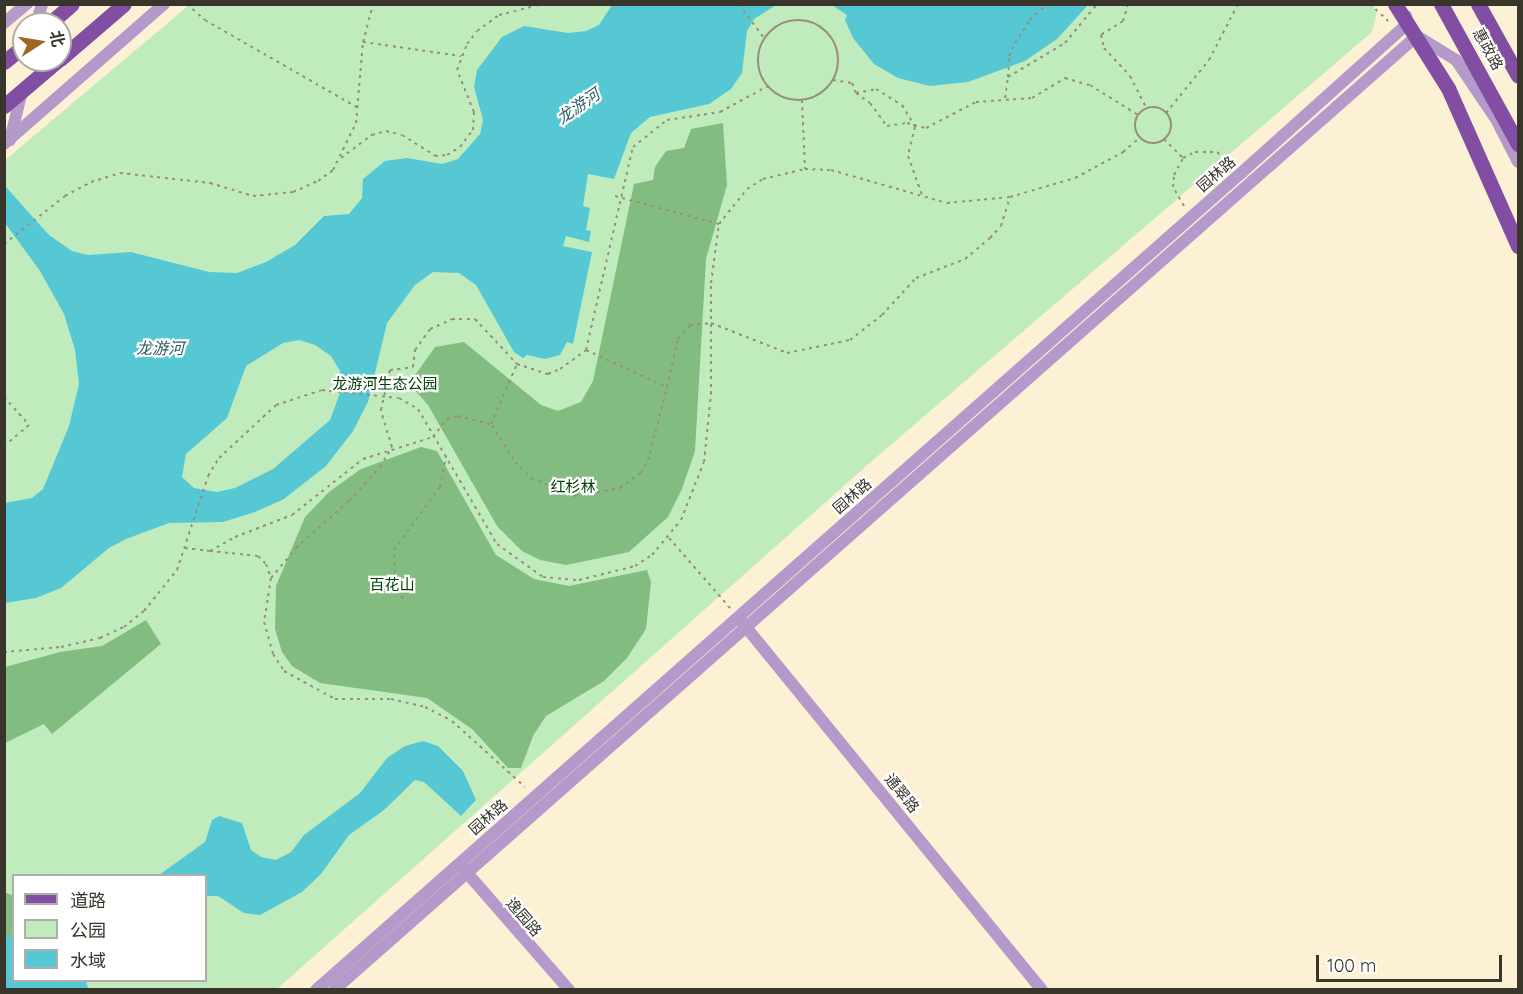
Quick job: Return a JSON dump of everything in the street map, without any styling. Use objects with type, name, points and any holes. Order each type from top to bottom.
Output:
[{"type":"main road","points":[[72,48],[124,4]]},
{"type":"main road","points":[[1395,4],[1472,137],[1518,246]]},
{"type":"main road","name":"惠政路","points":[[1441,4],[1518,144]]},
{"type":"main road","name":"惠政路","points":[[1478,4],[1518,76]]},
{"type":"main road","points":[[4,106],[44,72]]},
{"type":"street","points":[[4,23],[27,4]]},
{"type":"street","points":[[7,142],[164,4]]},
{"type":"street","points":[[1403,4],[1408,30],[1456,60],[1496,119],[1518,162]]},
{"type":"street","name":"园林路","points":[[334,990],[535,796],[741,621],[1191,216],[1408,30]]},
{"type":"street","name":"园林路","points":[[316,990],[462,868],[1408,30]]},
{"type":"street","points":[[7,142],[22,91]]},
{"type":"street","name":"通翠路","points":[[741,621],[1042,990]]},
{"type":"street","name":"逸园路","points":[[462,868],[568,990]]},
{"type":"path","points":[[187,4],[205,20],[358,108]]},
{"type":"path","points":[[340,158],[358,108],[363,42],[373,4]]},
{"type":"path","points":[[4,244],[40,212],[91,182],[120,173],[210,183],[253,196],[273,196],[318,181],[340,158],[372,135],[386,131],[402,135],[435,156],[447,155],[460,147],[472,130],[474,112],[460,85],[457,70],[461,56],[477,31],[499,15],[542,4]]},
{"type":"path","points":[[739,4],[764,38]]},
{"type":"path","points":[[1005,98],[1009,56],[1030,20],[1047,4]]},
{"type":"path","points":[[1008,76],[1065,43],[1097,4]]},
{"type":"path","points":[[1128,4],[1123,21],[1101,34],[1104,48],[1130,76],[1146,108]]},
{"type":"path","points":[[1166,113],[1209,60],[1238,4]]},
{"type":"path","points":[[1370,4],[1408,30]]},
{"type":"path","points":[[786,22],[813,23],[833,41],[838,68],[833,80],[820,93],[802,100],[777,95],[768,86],[758,63],[764,38],[786,22]]},
{"type":"path","points":[[363,42],[461,56]]},
{"type":"path","points":[[833,80],[852,84],[856,93],[870,103],[881,123],[915,127],[941,123],[957,110],[976,102],[1005,98],[1032,98],[1052,83],[1077,79],[1138,115]]},
{"type":"path","points":[[392,447],[381,410],[382,397],[390,370],[413,367],[415,350],[430,329],[452,319],[475,319],[483,324],[506,357],[517,364],[548,374],[586,350],[633,147],[643,136],[667,120],[720,112],[768,86]]},
{"type":"path","points":[[856,93],[876,89],[894,98],[915,127],[908,156],[923,198]]},
{"type":"path","points":[[802,100],[806,169]]},
{"type":"path","points":[[1146,108],[1157,108],[1166,113],[1170,124],[1164,138],[1149,142],[1140,137],[1135,126],[1138,115],[1146,108]]},
{"type":"path","points":[[4,652],[61,647],[100,638],[124,627],[165,588],[177,570],[208,476],[219,458],[263,414],[300,395],[322,390],[399,398],[418,409],[497,544],[543,577],[566,581],[616,573],[652,555],[669,538],[694,493],[704,462],[711,394],[711,283],[719,224],[747,189],[762,179],[806,169],[831,170],[923,198],[947,202],[1010,197],[1075,178],[1123,152],[1140,137]]},
{"type":"path","points":[[1164,138],[1183,158]]},
{"type":"path","points":[[1191,216],[1173,187],[1174,175],[1183,158],[1195,152],[1217,152],[1240,174]]},
{"type":"path","points":[[615,196],[719,224]]},
{"type":"path","points":[[210,551],[235,537],[292,515],[363,459],[392,447],[433,437],[441,423],[458,416],[491,424],[515,462],[531,478],[575,496],[620,489],[641,473],[648,460],[682,330],[690,325],[711,323],[787,353],[850,340],[882,315],[916,278],[965,259],[984,244],[1001,226],[1010,197]]},
{"type":"path","points":[[586,350],[667,387]]},
{"type":"path","points":[[491,424],[517,364]]},
{"type":"path","points":[[4,397],[29,425],[4,446]]},
{"type":"path","points":[[392,447],[349,501],[296,548],[271,578],[264,622],[273,654],[284,671],[335,699],[391,699],[425,706],[452,721],[535,796]]},
{"type":"path","points":[[403,599],[395,579],[394,549],[440,487],[446,456]]},
{"type":"path","points":[[669,538],[741,621]]},
{"type":"path","points":[[185,548],[258,556],[271,578]]},
{"type":"green space","name":"龙游河生态公园","points":[[1372,4],[1377,12],[1372,32],[864,468],[277,989],[5,989],[4,161],[189,5]]},
{"type":"green space","name":"红杉林","points":[[723,123],[727,185],[706,259],[695,451],[682,489],[668,517],[629,552],[566,565],[540,560],[522,551],[497,526],[428,405],[414,389],[413,378],[435,347],[464,342],[541,405],[558,411],[581,402],[593,381],[634,184],[653,180],[655,167],[666,151],[684,148],[691,129]]},
{"type":"green space","name":"百花山","points":[[421,447],[437,451],[496,555],[534,579],[569,586],[647,570],[651,582],[646,629],[627,658],[604,681],[546,716],[533,736],[521,768],[508,768],[472,729],[427,698],[320,683],[292,666],[282,652],[275,629],[276,586],[305,517],[329,492],[361,469]]},
{"type":"green space","points":[[146,620],[161,644],[52,734],[44,724],[5,743],[5,667],[60,652],[102,646]]},
{"type":"green space","points":[[4,892],[12,895],[12,935],[5,937]]},
{"type":"water","points":[[1088,4],[1057,39],[1025,61],[968,82],[930,86],[898,78],[874,64],[853,38],[845,20],[847,15],[832,5]]},
{"type":"water","name":"龙游河","points":[[612,5],[776,5],[754,19],[747,31],[742,73],[731,89],[709,104],[650,117],[631,133],[614,179],[588,174],[583,206],[590,208],[586,230],[591,231],[589,242],[566,236],[563,246],[592,252],[573,344],[567,342],[560,355],[545,359],[527,355],[523,358],[514,352],[476,285],[459,273],[433,272],[415,285],[387,323],[368,402],[353,431],[326,466],[284,499],[255,512],[223,522],[169,523],[126,539],[109,548],[61,588],[36,598],[5,603],[5,503],[32,498],[43,489],[69,426],[79,384],[75,350],[64,314],[40,271],[5,223],[5,186],[49,235],[72,251],[88,255],[131,252],[209,272],[237,273],[266,262],[295,245],[324,216],[349,214],[362,198],[363,179],[385,161],[407,158],[442,164],[458,159],[480,134],[483,120],[474,87],[477,70],[502,37],[524,26],[568,33],[586,31],[599,25]],"holes":[[[299,340],[315,345],[331,356],[340,371],[341,390],[330,420],[273,469],[235,488],[217,492],[194,488],[182,477],[186,454],[227,418],[246,366],[283,343]]]},
{"type":"water","points":[[423,741],[438,746],[463,771],[476,800],[461,816],[424,782],[415,780],[384,810],[349,835],[321,874],[302,892],[260,915],[244,913],[218,896],[207,896],[207,874],[160,874],[205,842],[212,820],[219,816],[242,823],[251,850],[261,857],[276,860],[291,852],[304,835],[360,793],[387,758],[405,746]]},
{"type":"water","points":[[12,935],[12,982],[88,982],[86,983],[89,989],[5,989],[5,937]]}]
